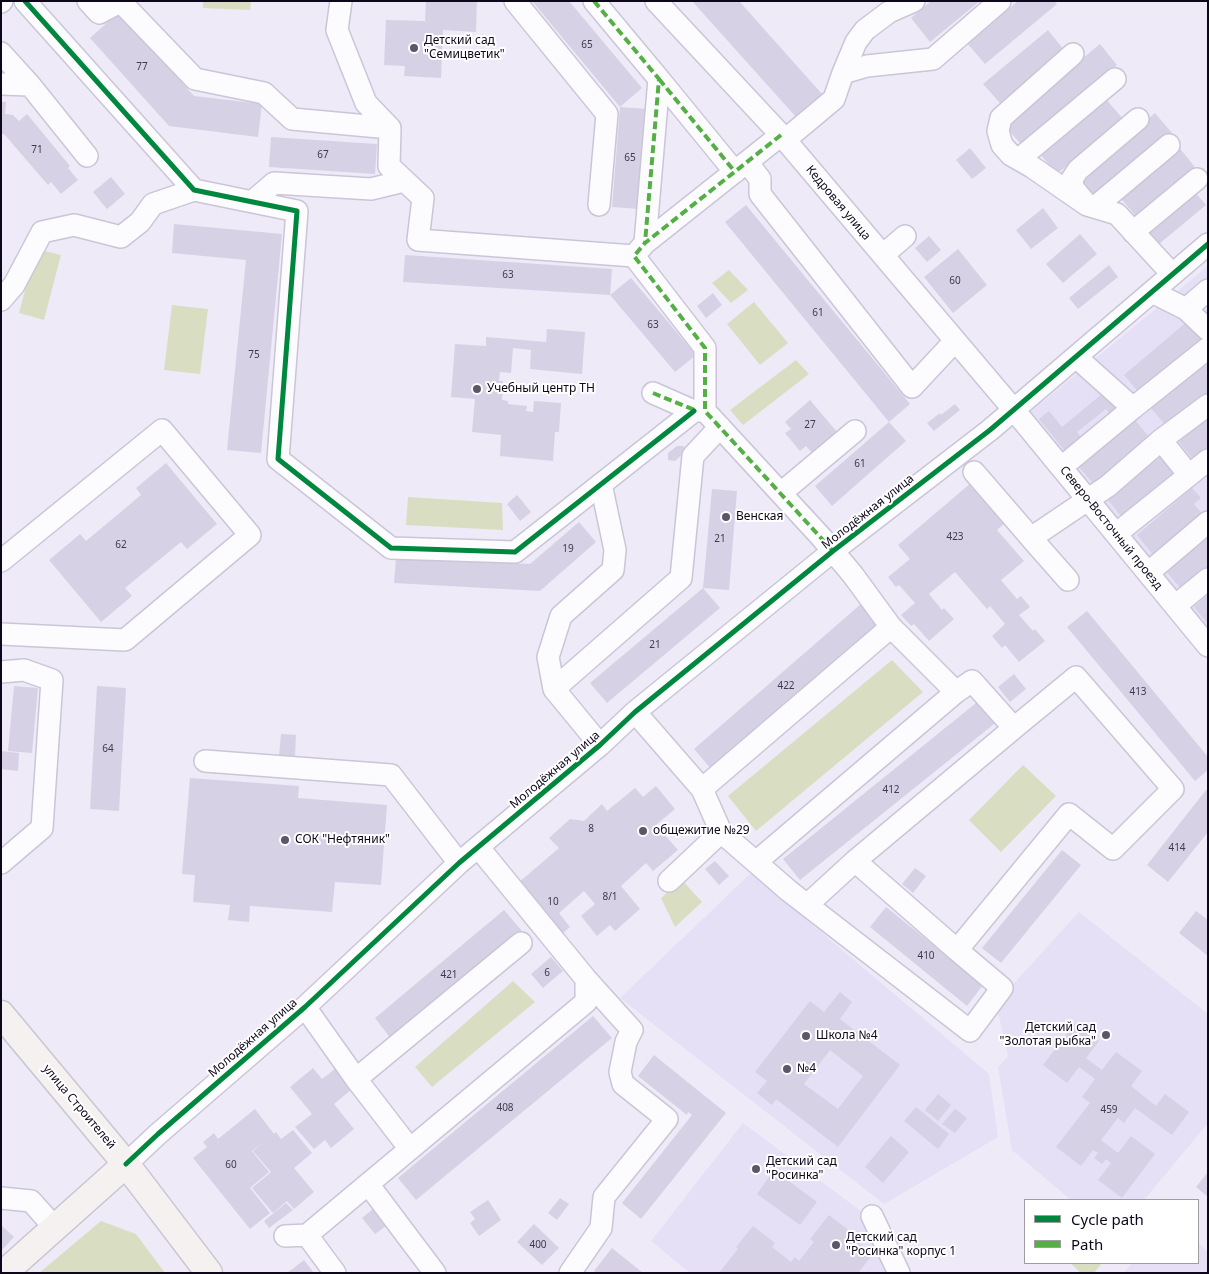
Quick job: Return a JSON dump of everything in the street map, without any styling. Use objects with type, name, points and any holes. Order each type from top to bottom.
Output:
[{"type":"main road","name":"улица Строителей","points":[[1,1014],[126,1164],[209,1273]]},
{"type":"main road","points":[[4,1273],[126,1164]]},
{"type":"street","points":[[25,1],[194,190]]},
{"type":"street","points":[[88,1],[99,13],[121,2],[195,79],[264,93],[292,119],[390,128]]},
{"type":"street","points":[[341,1],[337,30],[366,103],[390,128],[389,166],[423,198],[418,240],[639,249],[741,167],[834,99],[856,42],[865,30],[891,7],[914,1]]},
{"type":"street","points":[[515,1],[606,114],[599,205]]},
{"type":"street","points":[[594,1],[659,79],[741,167],[760,178],[760,194],[912,387],[956,341]]},
{"type":"street","name":"Кедровая улица","points":[[656,1],[783,138],[1014,410]]},
{"type":"street","points":[[843,73],[867,66],[933,60],[1000,1]]},
{"type":"street","points":[[1,53],[30,85],[87,156]]},
{"type":"street","points":[[1073,54],[1001,118],[998,131],[1002,145],[1011,155],[1091,206],[1117,214],[1172,274]]},
{"type":"street","points":[[1,300],[14,285],[42,232],[74,224],[121,237],[140,222],[154,204],[194,190],[297,211],[278,459],[391,548],[515,552],[601,484],[700,411],[705,348],[639,249],[659,79]]},
{"type":"street","points":[[1019,159],[1115,79]]},
{"type":"street","points":[[1,84],[30,85]]},
{"type":"street","points":[[1091,206],[1073,188],[1072,178],[1078,170],[1138,119]]},
{"type":"street","points":[[1091,206],[1169,145]]},
{"type":"street","points":[[1134,232],[1197,179]]},
{"type":"street","points":[[252,202],[274,183],[371,190],[404,181]]},
{"type":"street","points":[[883,255],[905,236]]},
{"type":"street","name":"Молодёжная улица","points":[[126,1164],[305,1007],[459,863],[600,745],[636,712],[833,551],[1014,410],[1208,244]]},
{"type":"street","points":[[1186,309],[1208,290]]},
{"type":"street","points":[[1152,292],[1186,309],[1208,330]]},
{"type":"street","points":[[1069,461],[1208,348]]},
{"type":"street","points":[[1076,357],[1132,408]]},
{"type":"street","points":[[654,393],[700,411],[720,427],[833,551],[891,627],[956,692]]},
{"type":"street","points":[[1031,538],[1088,500],[1145,456],[1161,440],[1208,405]]},
{"type":"street","name":"Северо-Восточный проезд","points":[[1014,410],[1206,641]]},
{"type":"street","points":[[554,689],[681,578],[692,456],[720,427]]},
{"type":"street","points":[[1,561],[162,430],[250,535],[125,640],[1,634]]},
{"type":"street","points":[[781,493],[855,431]]},
{"type":"street","points":[[1161,440],[1189,475]]},
{"type":"street","points":[[1116,534],[1208,460]]},
{"type":"street","points":[[974,472],[1068,580]]},
{"type":"street","points":[[600,745],[554,689],[548,656],[561,616],[612,570],[615,550],[601,484]]},
{"type":"street","points":[[1148,572],[1208,522]]},
{"type":"street","points":[[1175,606],[1208,579]]},
{"type":"street","points":[[702,789],[891,627]]},
{"type":"street","points":[[1,672],[24,670],[52,680],[42,828],[1,864]]},
{"type":"street","points":[[807,904],[855,861],[1076,676],[1173,789],[1114,850],[1069,814],[957,950]]},
{"type":"street","points":[[756,862],[956,692],[972,681],[1014,728]]},
{"type":"street","points":[[636,712],[702,789],[721,832],[807,904],[970,1031],[1002,988],[855,861]]},
{"type":"street","points":[[205,761],[390,775],[429,816],[459,863]]},
{"type":"street","points":[[669,881],[721,832]]},
{"type":"street","points":[[479,848],[586,979],[632,1030],[626,1042],[620,1072],[623,1084],[666,1119],[604,1197],[601,1228],[570,1273]]},
{"type":"street","points":[[356,1079],[521,943]]},
{"type":"street","points":[[285,1236],[307,1235],[586,1002],[586,979]]},
{"type":"street","points":[[305,1007],[356,1079],[410,1149]]},
{"type":"street","points":[[368,1184],[435,1273]]},
{"type":"street","points":[[1,1198],[31,1201],[55,1228]]},
{"type":"street","points":[[872,1216],[899,1273]]},
{"type":"street","points":[[307,1235],[335,1273]]},
{"type":"shaded area","points":[[1208,266],[1208,633],[1029,413]]},
{"type":"shaded area","name":"Школа №4","points":[[751,873],[989,1074],[998,1137],[884,1204],[620,998]]},
{"type":"shaded area","name":"Детский сад \"Золотая рыбка\"","points":[[1079,912],[1208,1014],[1208,1123],[1145,1199],[1070,1199],[1012,1150],[998,1067],[1008,1056],[996,1003]]},
{"type":"shaded area","name":"Детский сад \"Росинка\"","points":[[743,1123],[866,1215],[894,1273],[690,1273],[651,1241]]},
{"type":"shaded area","points":[[1199,1244],[1208,1252],[1208,1273],[1124,1273],[1131,1264],[1199,1264]]},
{"type":"green space","points":[[203,1],[251,1],[250,10],[203,8]]},
{"type":"green space","points":[[36,249],[61,255],[44,320],[19,313]]},
{"type":"green space","points":[[729,270],[748,290],[731,303],[712,283]]},
{"type":"green space","points":[[754,302],[788,343],[760,365],[727,324]]},
{"type":"green space","points":[[172,305],[208,309],[200,374],[164,370]]},
{"type":"green space","points":[[796,360],[809,374],[743,425],[730,410]]},
{"type":"green space","points":[[408,497],[502,503],[503,530],[406,525]]},
{"type":"green space","points":[[892,660],[923,692],[756,831],[728,796]]},
{"type":"green space","points":[[1023,765],[1056,796],[1001,852],[969,820]]},
{"type":"green space","points":[[682,880],[702,902],[675,927],[661,898]]},
{"type":"green space","points":[[513,981],[535,1002],[432,1087],[415,1067]]},
{"type":"green space","points":[[101,1221],[136,1234],[165,1273],[39,1273]]},
{"type":"green space","points":[[1071,1264],[1101,1264],[1094,1273],[1081,1273]]},
{"type":"building","name":"Детский сад \"Семицветик\"","points":[[426,1],[477,1],[476,32],[443,30],[441,78],[404,76],[405,66],[384,65],[386,20],[425,21]]},
{"type":"building","points":[[532,1],[569,1],[642,88],[620,107]]},
{"type":"building","points":[[692,1],[739,1],[822,94],[796,117]]},
{"type":"building","points":[[931,1],[980,1],[930,42],[911,18]]},
{"type":"building","points":[[1018,1],[1054,1],[1057,4],[985,64],[967,43]]},
{"type":"building","points":[[119,12],[194,96],[262,104],[258,137],[169,126],[90,38]]},
{"type":"building","points":[[1048,30],[1064,50],[1000,103],[983,84]]},
{"type":"building","points":[[1100,44],[1117,65],[1021,144],[1003,124]]},
{"type":"building","points":[[1105,98],[1123,119],[1057,174],[1039,153]]},
{"type":"building","points":[[1,102],[6,102],[5,114],[13,115],[19,121],[27,114],[70,166],[68,168],[78,180],[61,194],[51,182],[48,185],[4,134],[1,134]]},
{"type":"building","points":[[620,107],[648,109],[639,209],[612,207]]},
{"type":"building","points":[[1155,113],[1172,133],[1094,198],[1077,178]]},
{"type":"building","points":[[271,137],[377,144],[375,174],[269,167]]},
{"type":"building","points":[[1178,146],[1198,171],[1139,220],[1118,195]]},
{"type":"building","points":[[970,148],[986,168],[972,179],[956,160]]},
{"type":"building","points":[[111,177],[125,194],[107,209],[93,192]]},
{"type":"building","points":[[1194,191],[1206,205],[1159,244],[1147,230]]},
{"type":"building","points":[[746,205],[910,404],[889,422],[725,222]]},
{"type":"building","points":[[1043,208],[1058,228],[1031,249],[1016,230]]},
{"type":"building","points":[[174,224],[282,234],[261,453],[227,450],[246,260],[172,253]]},
{"type":"building","points":[[1080,234],[1097,254],[1063,283],[1046,264]]},
{"type":"building","points":[[929,236],[941,250],[927,262],[915,248]]},
{"type":"building","points":[[958,249],[987,285],[953,313],[924,277]]},
{"type":"building","points":[[405,255],[612,269],[610,295],[403,282]]},
{"type":"building","points":[[1109,265],[1118,277],[1078,309],[1069,298]]},
{"type":"building","points":[[631,278],[696,355],[675,372],[610,295]]},
{"type":"building","points":[[713,293],[722,305],[706,318],[697,306]]},
{"type":"building","points":[[1189,320],[1207,341],[1142,396],[1124,375]]},
{"type":"building","name":"Учебный центр ТН","points":[[547,329],[585,332],[582,374],[530,369],[531,350],[513,348],[511,373],[500,372],[499,381],[503,381],[502,400],[508,401],[508,404],[527,406],[526,411],[533,412],[534,401],[561,403],[559,432],[555,432],[553,461],[500,456],[501,435],[472,432],[475,399],[451,397],[455,344],[486,346],[486,337],[546,342]]},
{"type":"building","points":[[1208,361],[1208,397],[1169,429],[1151,408]]},
{"type":"building","points":[[1108,389],[1124,408],[1112,417],[1106,409],[1077,432],[1085,442],[1069,456],[1039,419],[1049,411],[1062,427]]},
{"type":"building","points":[[810,400],[837,432],[812,453],[806,446],[800,451],[785,433],[791,429],[785,422]]},
{"type":"building","points":[[955,404],[960,410],[934,431],[927,423]]},
{"type":"building","points":[[1208,418],[1208,453],[1196,463],[1179,442]]},
{"type":"building","points":[[1135,420],[1153,442],[1097,488],[1079,467]]},
{"type":"building","points":[[889,422],[906,441],[832,506],[815,486]]},
{"type":"building","points":[[677,446],[684,446],[684,453],[675,461],[668,460],[668,453]]},
{"type":"building","points":[[1163,454],[1181,475],[1125,521],[1108,500]]},
{"type":"building","points":[[166,463],[217,524],[187,549],[181,542],[125,588],[132,596],[101,622],[49,560],[80,534],[86,541],[141,495],[136,488]]},
{"type":"building","points":[[971,483],[1005,523],[997,530],[1024,561],[1001,580],[1017,599],[1021,596],[1030,607],[1019,615],[1045,641],[1019,662],[1005,645],[1002,648],[992,636],[1005,624],[990,606],[987,609],[955,572],[929,594],[942,610],[944,608],[954,619],[929,641],[914,624],[911,626],[901,615],[915,603],[899,585],[896,587],[888,577],[910,559],[898,545]]},
{"type":"building","points":[[1192,488],[1201,498],[1194,504],[1203,515],[1154,556],[1137,535]]},
{"type":"building","points":[[712,489],[737,491],[729,590],[703,588]]},
{"type":"building","points":[[517,495],[531,512],[520,521],[507,504]]},
{"type":"building","points":[[579,522],[596,542],[540,591],[394,583],[396,557],[530,564]]},
{"type":"building","points":[[1208,536],[1208,569],[1182,590],[1165,570]]},
{"type":"building","points":[[703,588],[720,608],[607,703],[590,683]]},
{"type":"building","points":[[1208,595],[1208,624],[1194,607]]},
{"type":"building","points":[[861,604],[879,624],[711,769],[694,749]]},
{"type":"building","points":[[1087,611],[1208,757],[1208,770],[1195,781],[1067,627]]},
{"type":"building","points":[[1014,674],[1026,689],[1010,702],[998,687]]},
{"type":"building","points":[[14,686],[38,688],[32,753],[8,751]]},
{"type":"building","points":[[97,686],[126,688],[119,811],[90,809]]},
{"type":"building","points":[[981,699],[999,720],[800,880],[783,859]]},
{"type":"building","points":[[281,734],[296,735],[295,757],[279,756]]},
{"type":"building","points":[[1,751],[19,753],[18,771],[1,769]]},
{"type":"building","name":"СОК \"Нефтяник\"","points":[[190,778],[299,786],[298,798],[387,805],[381,885],[335,882],[332,912],[250,906],[249,922],[228,920],[230,905],[193,902],[195,875],[182,874]]},
{"type":"building","points":[[656,786],[675,809],[656,825],[678,850],[653,871],[646,863],[621,886],[640,909],[615,931],[610,925],[597,936],[581,916],[595,904],[584,891],[559,913],[570,927],[562,934],[518,883],[559,848],[549,838],[570,819],[584,821],[602,804],[607,811],[635,788],[643,797]]},
{"type":"building","points":[[1206,790],[1208,791],[1208,832],[1168,882],[1147,865]]},
{"type":"building","points":[[1062,850],[1081,865],[1001,963],[982,948]]},
{"type":"building","points":[[715,861],[729,876],[719,885],[705,869]]},
{"type":"building","points":[[915,868],[926,876],[913,893],[902,884]]},
{"type":"building","points":[[886,907],[983,985],[967,1006],[870,927]]},
{"type":"building","points":[[504,910],[522,931],[392,1040],[375,1018]]},
{"type":"building","points":[[1196,911],[1208,920],[1208,956],[1179,933]]},
{"type":"building","points":[[551,957],[563,971],[543,988],[531,974]]},
{"type":"building","name":"№4","points":[[840,992],[852,1002],[840,1019],[900,1065],[838,1147],[776,1099],[772,1105],[757,1093],[767,1081],[755,1072],[810,1001],[824,1012]],"holes":[[[830,1050],[863,1076],[838,1109],[804,1084]]]},
{"type":"building","points":[[593,1016],[612,1038],[416,1200],[398,1178]]},
{"type":"building","name":"Детский сад \"Золотая рыбка\"","points":[[1075,1023],[1099,1041],[1086,1058],[1102,1070],[1116,1052],[1142,1071],[1131,1086],[1156,1106],[1165,1094],[1189,1112],[1172,1135],[1135,1108],[1124,1123],[1118,1118],[1101,1140],[1118,1153],[1131,1136],[1155,1154],[1122,1198],[1098,1180],[1111,1163],[1106,1159],[1102,1164],[1094,1158],[1098,1153],[1093,1150],[1081,1166],[1056,1147],[1090,1103],[1082,1097],[1095,1079],[1079,1067],[1067,1083],[1043,1065]]},
{"type":"building","points":[[654,1055],[726,1113],[641,1219],[622,1203],[692,1115],[688,1112],[687,1115],[638,1076]]},
{"type":"building","points":[[313,1068],[322,1079],[335,1069],[352,1089],[334,1104],[354,1129],[331,1148],[325,1140],[314,1149],[295,1127],[312,1114],[290,1087]]},
{"type":"building","points":[[938,1094],[951,1105],[938,1121],[925,1110]]},
{"type":"building","points":[[916,1107],[949,1134],[938,1149],[904,1121]]},
{"type":"building","points":[[255,1109],[274,1134],[276,1132],[281,1139],[293,1130],[312,1153],[294,1168],[314,1192],[294,1209],[287,1201],[273,1213],[252,1188],[271,1172],[253,1151],[263,1142],[252,1151],[269,1172],[250,1188],[270,1213],[250,1229],[193,1158],[207,1147],[203,1142],[214,1133],[218,1139]]},
{"type":"building","points":[[955,1109],[967,1118],[955,1133],[942,1124]]},
{"type":"building","points":[[891,1136],[909,1152],[883,1183],[865,1167]]},
{"type":"building","points":[[774,1170],[817,1202],[800,1225],[757,1194]]},
{"type":"building","points":[[1208,1172],[1208,1197],[1196,1187]]},
{"type":"building","points":[[560,1198],[569,1204],[557,1220],[548,1213]]},
{"type":"building","points":[[488,1200],[501,1220],[479,1236],[470,1223],[475,1219],[470,1212]]},
{"type":"building","points":[[286,1203],[293,1210],[269,1228],[264,1221]]},
{"type":"building","points":[[373,1209],[386,1226],[375,1234],[362,1218]]},
{"type":"building","name":"Детский сад \"Росинка\" корпус 1","points":[[829,1215],[851,1232],[848,1235],[873,1254],[858,1273],[719,1273],[753,1226],[775,1243],[772,1247],[791,1262],[795,1257],[799,1261],[814,1242],[810,1239]]},
{"type":"building","points":[[534,1224],[559,1248],[542,1265],[517,1242]]},
{"type":"building","points":[[1,1225],[14,1237],[1,1251]]},
{"type":"building","points":[[612,1248],[643,1273],[596,1273],[594,1271]]},
{"type":"building","points":[[304,1260],[314,1273],[287,1273]]},
{"type":"marked path","points":[[594,1],[659,79],[645,243]]},
{"type":"marked path","points":[[659,79],[735,172]]},
{"type":"marked path","points":[[781,135],[645,243],[634,256],[705,348],[705,411],[833,551]]},
{"type":"marked path","points":[[653,393],[697,411]]},
{"type":"cycle path","points":[[25,1],[194,190],[297,211],[278,459],[391,548],[515,552],[694,411]]},
{"type":"cycle path","points":[[126,1164],[305,1007],[459,863],[600,745],[635,712],[833,551],[990,430],[1208,244]]},
{"type":"place","name":"Детский сад \"Семицветик\"","points":[[414,48]]},
{"type":"place","name":"Учебный центр ТН","points":[[477,389]]},
{"type":"place","name":"Венская","points":[[726,517]]},
{"type":"place","name":"общежитие №29","points":[[643,831]]},
{"type":"place","name":"СОК \"Нефтяник\"","points":[[285,840]]},
{"type":"place","name":"Детский сад \"Золотая рыбка\"","points":[[1106,1035]]},
{"type":"place","name":"Школа №4","points":[[806,1036]]},
{"type":"place","name":"№4","points":[[787,1069]]},
{"type":"place","name":"Детский сад \"Росинка\"","points":[[756,1169]]},
{"type":"place","name":"Детский сад \"Росинка\" корпус 1","points":[[836,1245]]}]
